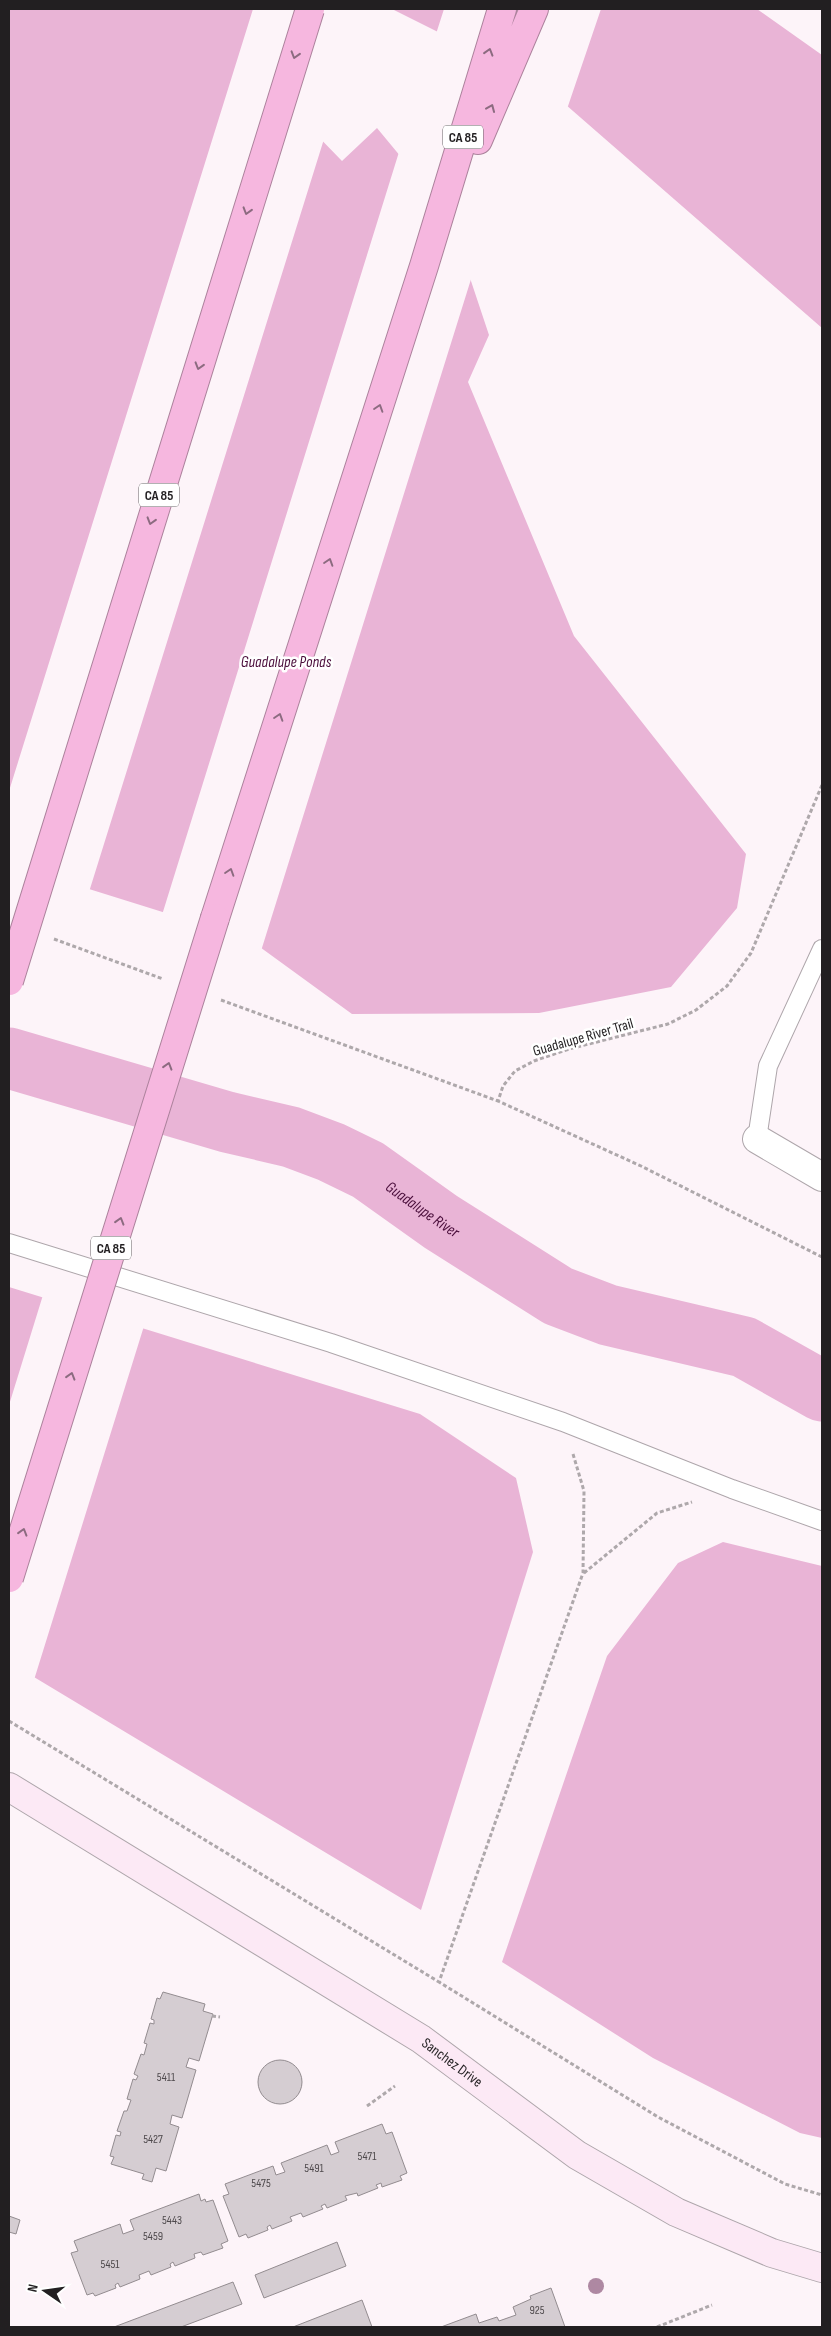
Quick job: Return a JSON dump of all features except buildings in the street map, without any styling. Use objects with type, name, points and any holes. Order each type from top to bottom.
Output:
[{"type":"highway","name":"CA 85","points":[[9,981],[310,9]]},
{"type":"highway","name":"CA 85","points":[[9,1578],[176,1041],[424,266],[502,9]]},
{"type":"highway","points":[[424,266],[534,9]]},
{"type":"street","points":[[757,1139],[822,1177]]},
{"type":"street","name":"Sanchez Drive","points":[[9,1787],[422,2039],[593,2164],[676,2212],[772,2254],[822,2268]]},
{"type":"lane","points":[[757,1139],[768,1066],[822,949]]},
{"type":"lane","points":[[9,1243],[331,1343],[563,1422],[732,1489],[822,1521]]},
{"type":"path","name":"Guadalupe River Trail","points":[[498,1101],[502,1086],[515,1072],[534,1061],[569,1049],[668,1024],[696,1010],[727,986],[751,953],[822,785]]},
{"type":"path","points":[[46,936],[166,980]]},
{"type":"path","points":[[212,996],[498,1101],[641,1166],[822,1257]]},
{"type":"path","points":[[439,1982],[583,1573],[584,1491],[563,1422]]},
{"type":"path","points":[[583,1573],[658,1514],[732,1489]]},
{"type":"path","points":[[9,1721],[658,2117],[785,2184],[822,2195]]},
{"type":"path","points":[[212,2016],[220,2017]]},
{"type":"path","points":[[367,2106],[394,2086]]},
{"type":"path","points":[[658,2327],[712,2305]]},
{"type":"water","name":"Guadalupe Ponds","points":[[9,9],[257,9],[256,31],[308,126],[342,161],[377,128],[449,215],[489,335],[468,382],[574,636],[746,854],[737,908],[671,987],[539,1013],[352,1014],[249,939],[9,864]]},
{"type":"water","points":[[392,9],[757,9],[822,55],[822,328],[542,84]]},
{"type":"water","points":[[9,1287],[420,1414],[516,1478],[533,1552],[421,1910],[9,1662]]},
{"type":"water","points":[[723,1542],[822,1566],[822,2138],[800,2133],[653,2058],[502,1962],[607,1656],[678,1563]]},
{"type":"pier","points":[[253,9],[259,9],[259,31],[310,125],[324,139],[89,892],[9,866],[9,791]]},
{"type":"pier","points":[[444,9],[601,9],[567,109],[541,86],[436,34]]},
{"type":"pier","points":[[399,152],[451,214],[472,276],[261,951],[248,942],[162,915]]},
{"type":"pier","points":[[43,1295],[144,1326],[34,1680],[9,1665],[9,1405]]},
{"type":"waterway","name":"Guadalupe River","points":[[9,1058],[227,1122],[291,1137],[331,1152],[368,1170],[441,1222],[558,1296],[608,1315],[744,1347],[822,1391]]}]
